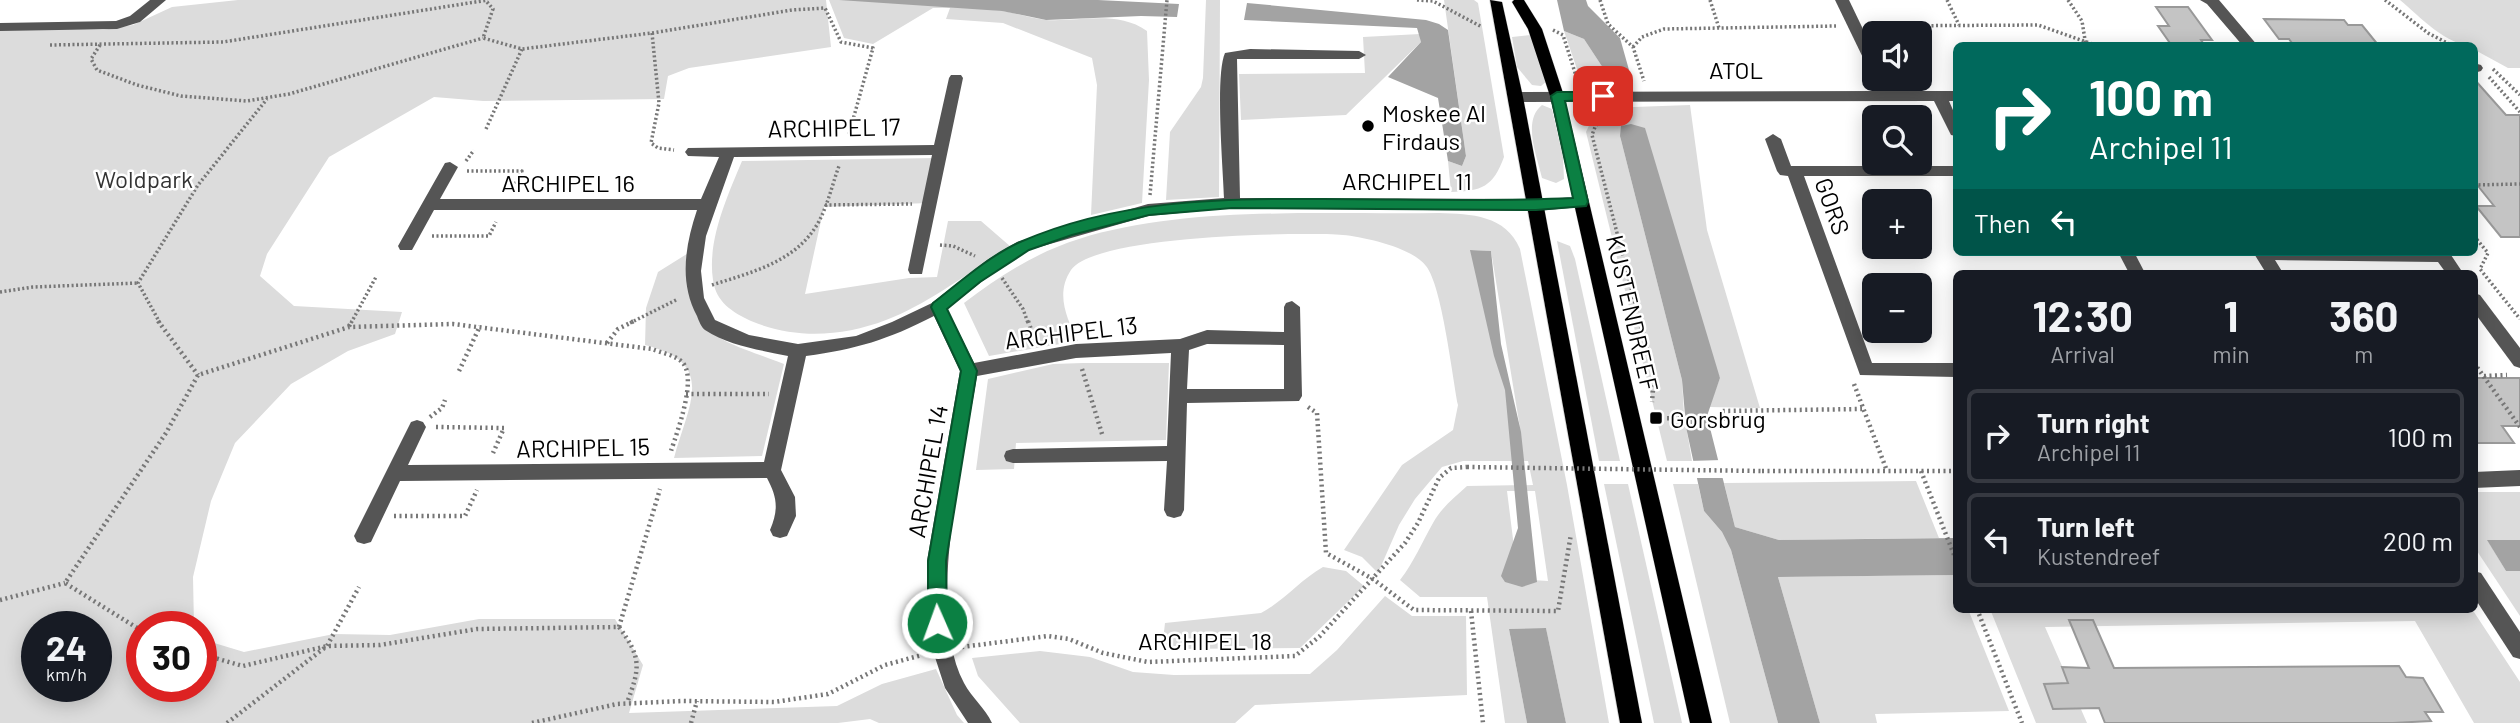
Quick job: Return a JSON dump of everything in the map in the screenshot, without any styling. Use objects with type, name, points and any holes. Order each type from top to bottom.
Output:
[{"type":"main road","points":[[1522,1],[1491,1],[1516,97],[1631,723]]},
{"type":"main road","name":"KUSTENDREEF","points":[[1522,1],[1535,29],[1557,96],[1701,723]]},
{"type":"street","points":[[0,27],[117,24],[135,19],[159,0]]},
{"type":"street","points":[[1842,0],[1862,41]]},
{"type":"street","points":[[2207,0],[2212,2],[2247,42]]},
{"type":"street","points":[[1232,203],[1230,56],[1250,53],[1359,55]]},
{"type":"street","points":[[916,270],[957,78]]},
{"type":"street","points":[[1886,91],[1888,95]]},
{"type":"street","points":[[1939,96],[1953,125]]},
{"type":"street","name":"ATOL","points":[[1516,97],[1953,96]]},
{"type":"street","name":"GORS","points":[[1773,139],[1785,171],[1953,171]]},
{"type":"street","name":"ARCHIPEL 17","points":[[693,152],[941,150]]},
{"type":"street","points":[[694,291],[695,252],[707,205],[728,153]]},
{"type":"street","points":[[406,246],[450,167]]},
{"type":"street","name":"GORS","points":[[1794,171],[1866,370]]},
{"type":"street","name":"ARCHIPEL 11","points":[[694,291],[709,324],[746,341],[798,351],[857,342],[898,327],[939,307],[993,264],[1023,246],[1149,210],[1232,203],[1536,205],[1581,202]]},
{"type":"street","name":"ARCHIPEL 16","points":[[429,204],[707,205]]},
{"type":"street","points":[[2478,304],[2520,361]]},
{"type":"street","points":[[939,307],[969,371]]},
{"type":"street","points":[[1178,396],[1293,396],[1292,307]]},
{"type":"street","name":"ARCHIPEL 13","points":[[969,371],[1076,351],[1180,346],[1207,337],[1293,339]]},
{"type":"street","points":[[1174,510],[1180,346]]},
{"type":"street","points":[[780,530],[786,516],[786,497],[772,470],[798,351]]},
{"type":"street","points":[[1866,370],[1953,370]]},
{"type":"street","name":"ARCHIPEL 14","points":[[969,371],[937,561],[937,623],[956,688],[981,723]]},
{"type":"street","points":[[364,536],[417,427]]},
{"type":"street","points":[[1013,456],[1176,453]]},
{"type":"street","name":"ARCHIPEL 15","points":[[395,473],[772,470]]},
{"type":"street","points":[[2478,480],[2520,478]]},
{"type":"street","points":[[2478,585],[2520,650]]},
{"type":"path","points":[[1149,210],[1167,0]]},
{"type":"path","points":[[1600,0],[1608,24],[1633,47],[1648,96]]},
{"type":"path","points":[[1710,0],[1719,28]]},
{"type":"path","points":[[1947,0],[1959,25]]},
{"type":"path","points":[[2068,0],[2082,21],[2085,42]]},
{"type":"path","points":[[2385,0],[2428,33],[2445,42]]},
{"type":"path","points":[[47,45],[223,42],[487,1],[492,9],[483,37]]},
{"type":"path","points":[[100,44],[91,59],[97,70],[138,87],[199,97],[267,99],[374,72],[483,37],[522,49],[652,33],[792,10],[825,8],[841,42],[873,48],[844,152],[818,222],[803,245],[783,260],[694,291],[618,329],[607,343]]},
{"type":"path","points":[[652,33],[659,103],[651,143],[658,148],[693,152]]},
{"type":"path","points":[[486,129],[522,49]]},
{"type":"path","points":[[2492,68],[2520,95]]},
{"type":"path","points":[[2478,69],[2520,112]]},
{"type":"path","points":[[138,283],[198,186],[267,99]]},
{"type":"path","name":"KUSTENDREEF","points":[[1611,111],[1595,127],[1592,135],[1654,376],[1652,402]]},
{"type":"path","points":[[2478,185],[2520,184]]},
{"type":"path","points":[[825,205],[930,204]]},
{"type":"path","points":[[2478,241],[2488,253],[2480,270],[2520,319]]},
{"type":"path","points":[[349,327],[376,277]]},
{"type":"path","points":[[0,292],[33,287],[138,283]]},
{"type":"path","points":[[0,600],[65,583],[166,433],[198,374],[159,322],[138,283]]},
{"type":"path","points":[[459,370],[480,326]]},
{"type":"path","points":[[1076,351],[1108,454]]},
{"type":"path","points":[[2478,369],[2520,427]]},
{"type":"path","points":[[1866,370],[1854,385],[1887,471],[1953,471]]},
{"type":"path","points":[[2483,376],[2520,375]]},
{"type":"path","points":[[686,394],[788,394]]},
{"type":"path","points":[[1293,396],[1317,413],[1326,553],[1373,579],[1414,610],[1558,611],[1572,534]]},
{"type":"path","points":[[1656,418],[1723,419],[1721,411],[1862,409]]},
{"type":"path","name":"ARCHIPEL 18","points":[[532,723],[627,703],[774,702],[828,694],[884,665],[943,651],[1048,636],[1069,639],[1103,653],[1148,662],[1295,656],[1309,647],[1405,543],[1418,523],[1439,478],[1451,468],[1887,471]]},
{"type":"path","points":[[1921,471],[1953,553]]},
{"type":"path","points":[[65,583],[126,621]]},
{"type":"path","points":[[227,723],[327,646],[359,587]]},
{"type":"path","points":[[1471,611],[1483,723]]},
{"type":"path","points":[[1979,613],[2022,723]]},
{"type":"path","points":[[619,627],[636,649],[638,670],[627,703]]},
{"type":"path","points":[[691,723],[697,701]]},
{"type":"green space","name":"Woldpark","points":[[238,0],[826,0],[831,47],[689,68],[668,76],[664,99],[483,101],[434,97],[329,157],[267,254],[260,276],[294,306],[402,312],[395,334],[348,351],[291,384],[235,443],[211,501],[193,577],[194,611],[126,611],[126,702],[217,702],[217,644],[244,652],[334,634],[390,635],[479,619],[615,619],[643,665],[629,713],[837,706],[882,684],[936,669],[957,715],[964,723],[879,723],[870,719],[838,723],[0,723],[0,28],[103,30],[133,25],[172,7]]},
{"type":"green space","points":[[829,0],[1052,0],[993,10],[1046,20],[1111,19],[1147,31],[1149,80],[1142,203],[1091,215],[1097,85],[1092,58],[1003,23],[946,19],[950,8],[933,8],[873,44],[844,38]]},
{"type":"green space","points":[[1206,0],[1220,0],[1219,197],[1166,200],[1170,132],[1201,87],[1203,78]]},
{"type":"green space","points":[[1444,0],[1474,0],[1478,3],[1504,157],[1491,181],[1485,185],[1451,192],[1448,161],[1462,166],[1466,156]]},
{"type":"green space","points":[[2400,0],[2520,0],[2520,68],[2508,68],[2478,52],[2478,42],[2456,42],[2425,22]]},
{"type":"green space","points":[[1564,31],[1584,39],[1605,71],[1616,71],[1620,86],[1597,86],[1580,78]]},
{"type":"green space","points":[[1420,34],[1421,42],[1346,115],[1241,120],[1239,74],[1365,73],[1363,37]]},
{"type":"green space","points":[[1530,35],[1547,81],[1541,86],[1532,85],[1517,67],[1512,37]]},
{"type":"green space","points":[[1542,105],[1552,109],[1563,157],[1564,179],[1556,183],[1542,178],[1533,139],[1533,120]]},
{"type":"green space","points":[[1690,105],[1707,230],[1760,408],[1709,407],[1720,378],[1620,136],[1682,380],[1684,414],[1692,461],[1667,461],[1586,132],[1593,117],[1606,108]]},
{"type":"green space","points":[[936,158],[928,203],[824,207],[805,294],[909,278],[937,277],[948,221],[981,221],[1011,247],[902,313],[852,330],[818,334],[784,331],[751,321],[737,314],[721,300],[713,280],[713,250],[725,204],[742,161]]},
{"type":"green space","points":[[1451,213],[1475,216],[1497,223],[1514,238],[1520,249],[1567,485],[1609,723],[1566,723],[1546,628],[1509,629],[1527,723],[1505,723],[1487,597],[1420,597],[1400,580],[1436,518],[1453,499],[1467,486],[1533,485],[1528,461],[1463,461],[1442,467],[1415,499],[1399,525],[1378,573],[1362,557],[1344,550],[1402,465],[1453,430],[1458,405],[1437,292],[1426,266],[1411,254],[1388,244],[1363,238],[1285,234],[1199,238],[1117,249],[1088,258],[1071,270],[1066,279],[1064,306],[1078,341],[989,356],[964,303],[1033,258],[1079,239],[1121,228],[1210,216]],"holes":[[[1471,250],[1491,251],[1520,428]],[[1507,491],[1535,491],[1548,581],[1518,579]]]},
{"type":"green space","points":[[1557,241],[1570,246],[1575,259],[1620,461],[1599,461]]},
{"type":"green space","points":[[690,252],[689,280],[692,302],[698,318],[708,330],[739,347],[784,364],[762,456],[674,458],[690,404],[690,375],[682,363],[668,353],[645,345],[646,308],[658,272]]},
{"type":"green space","points":[[1169,363],[1166,440],[1016,443],[1014,469],[976,470],[988,379],[1053,364]]},
{"type":"green space","points":[[1916,481],[1939,538],[1779,540],[1735,527],[1724,483]]},
{"type":"green space","points":[[1604,484],[1628,484],[1682,723],[1654,723]]},
{"type":"green space","points":[[1673,484],[1698,484],[1704,511],[1722,532],[1731,550],[1778,723],[1730,723]]},
{"type":"green space","points":[[2478,492],[2520,492],[2520,540],[2488,541],[2506,571],[2520,571],[2520,616],[2478,553]]},
{"type":"green space","points":[[1323,567],[1346,571],[1364,586],[1300,648],[1162,649],[1165,623],[1261,613]]},
{"type":"green space","points":[[1953,575],[1953,613],[1970,613],[2009,711],[1875,714],[1877,723],[1820,723],[1778,577]]},
{"type":"green space","points":[[1385,596],[1412,616],[1466,616],[1467,695],[1255,705],[1235,723],[1020,723],[978,676],[972,658],[1040,651],[1090,657],[1133,672],[1174,675],[1310,674],[1337,650]]},
{"type":"green space","points":[[1992,613],[2475,613],[2520,682],[2520,723],[2474,723],[2415,621],[2045,627],[2087,723],[2036,723]]},
{"type":"shaded area","points":[[839,0],[1098,0],[1179,4],[1177,17],[1046,20],[1002,11]]},
{"type":"shaded area","points":[[1557,0],[1586,0],[1588,6],[1620,38],[1629,70],[1605,71],[1584,39],[1564,31]]},
{"type":"shaded area","points":[[1247,3],[1426,20],[1448,30],[1466,156],[1462,166],[1448,161],[1438,98],[1388,77],[1421,42],[1417,28],[1244,20]]},
{"type":"shaded area","points":[[1631,124],[1645,128],[1720,378],[1707,416],[1735,527],[1779,540],[1953,538],[1953,575],[1778,577],[1820,723],[1778,723],[1731,550],[1722,532],[1704,511],[1686,427],[1682,380],[1620,136],[1621,126]]},
{"type":"shaded area","points":[[1470,250],[1491,251],[1501,344],[1521,432],[1537,582],[1522,587],[1505,582],[1501,576],[1518,528],[1505,390],[1494,356]]},
{"type":"shaded area","points":[[2487,540],[2520,540],[2520,571],[2506,571]]},
{"type":"shaded area","points":[[1546,628],[1566,723],[1527,723],[1509,629]]},
{"type":"pier","points":[[1722,460],[1726,478],[1693,478],[1689,461]]},
{"type":"building","points":[[2156,7],[2188,7],[2212,40],[2169,42],[2158,26],[2169,26]]},
{"type":"building","points":[[2264,19],[2344,20],[2348,25],[2362,25],[2376,42],[2291,42],[2289,39],[2279,39]]},
{"type":"building","points":[[2478,84],[2506,115],[2520,115],[2520,237],[2501,237],[2478,208],[2478,206],[2494,206],[2478,186]]},
{"type":"building","points":[[2478,378],[2520,378],[2520,426],[2502,426],[2514,443],[2478,443]]},
{"type":"building","points":[[2069,620],[2093,620],[2114,668],[2399,666],[2406,677],[2423,678],[2443,712],[2425,712],[2431,721],[2393,723],[2105,723],[2099,708],[2053,709],[2044,684],[2068,683],[2062,667],[2089,668]]},
{"type":"place","name":"Moskee Al Firdaus","points":[[1368,126]]},
{"type":"place","name":"Gorsbrug","points":[[1656,418]]},
{"type":"route","points":[[937,623],[937,561],[969,371],[939,307],[975,278],[1023,246],[1149,210],[1232,203],[1536,205],[1581,202],[1557,96],[1603,96]]}]
